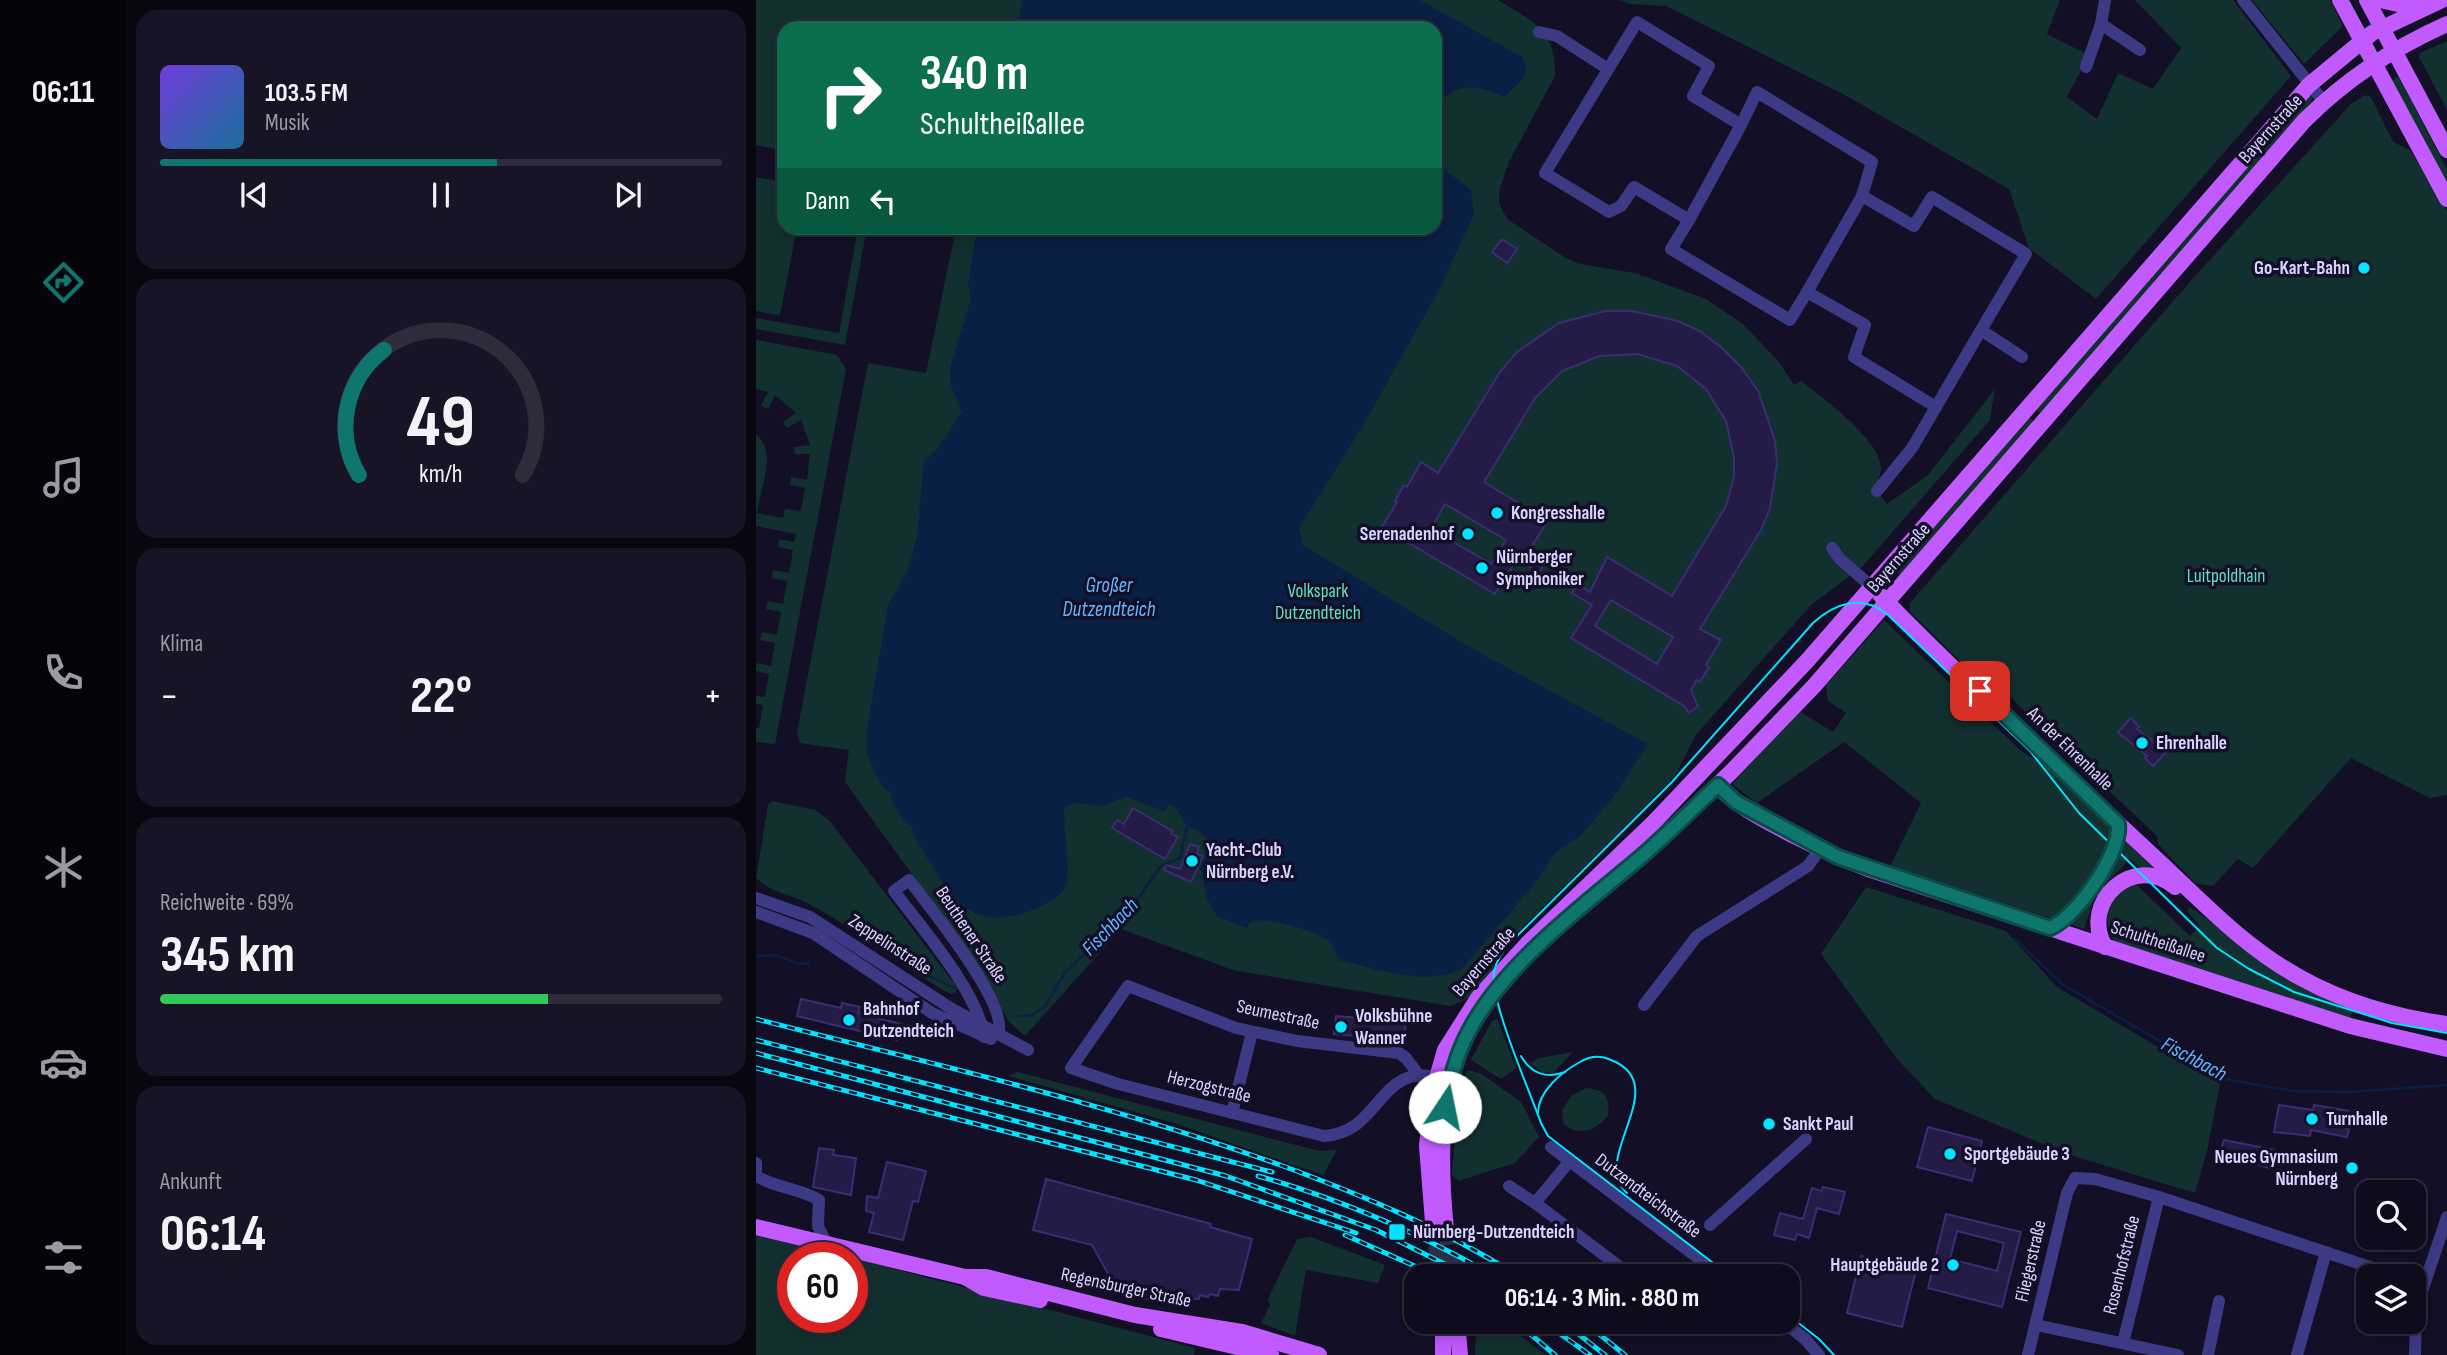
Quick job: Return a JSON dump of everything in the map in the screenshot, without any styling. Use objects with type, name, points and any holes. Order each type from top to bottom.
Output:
[{"type":"main road","points":[[2340,0],[2447,199]]},
{"type":"main road","points":[[2367,0],[2447,150]]},
{"type":"main road","points":[[2380,0],[2398,4],[2439,1]]},
{"type":"main road","name":"Bayernstraße","points":[[1443,1079],[1458,1026],[1493,980],[1654,822],[1872,587],[2309,85],[2361,40],[2381,27],[2439,1]]},
{"type":"main road","name":"Bayernstraße","points":[[1443,1079],[1471,1027],[1502,985],[1565,921],[1643,855],[1718,785],[1849,647],[2323,102],[2394,50],[2447,24]]},
{"type":"main road","points":[[1927,525],[1931,537],[1941,541]]},
{"type":"main road","points":[[1849,647],[1852,630],[1861,619],[1872,587]]},
{"type":"main road","name":"An der Ehrenhalle","points":[[1872,587],[2118,824]]},
{"type":"main road","points":[[1718,785],[1723,763],[1732,752],[1734,737]]},
{"type":"main road","name":"Schultheißallee","points":[[1718,785],[1736,802],[1821,849],[1871,870],[2365,1031],[2447,1049]]},
{"type":"main road","points":[[2050,928],[2069,918],[2081,902],[2117,845],[2118,824]]},
{"type":"main road","name":"Schultheißallee","points":[[2118,824],[2253,948],[2303,979],[2371,1008],[2447,1024]]},
{"type":"main road","points":[[2105,947],[2099,932],[2100,908],[2112,889],[2128,879],[2143,874],[2158,875],[2183,895],[2198,899]]},
{"type":"main road","points":[[1440,1226],[1443,1079]]},
{"type":"main road","name":"Regensburger Straße","points":[[756,1227],[822,1242]]},
{"type":"main road","name":"Regensburger Straße","points":[[868,1253],[965,1277],[986,1277],[1135,1315],[1242,1332],[1320,1355]]},
{"type":"main road","name":"Regensburger Straße","points":[[965,1277],[984,1289],[1218,1349],[1271,1355]]},
{"type":"main road","points":[[1218,1349],[1226,1336],[1242,1332]]},
{"type":"main road","points":[[1443,1334],[1443,1355]]},
{"type":"main road","points":[[1458,1334],[1460,1355]]},
{"type":"street","points":[[2085,66],[2101,23],[2105,0]]},
{"type":"street","points":[[2243,0],[2323,102]]},
{"type":"street","points":[[1689,220],[1634,187],[1621,206],[1609,212],[1545,173],[1637,22],[1709,66],[1693,96],[1741,125]]},
{"type":"street","points":[[2101,23],[2140,50]]},
{"type":"street","points":[[1539,32],[1557,36],[1608,69]]},
{"type":"street","points":[[1757,92],[1872,162],[1862,196],[1790,320],[1671,250],[1757,92]]},
{"type":"street","points":[[1862,196],[1914,226],[1932,197],[2026,254],[1912,448],[1877,491]]},
{"type":"street","points":[[1807,292],[1865,325],[1854,357],[1936,407]]},
{"type":"street","points":[[1981,330],[2022,357]]},
{"type":"street","points":[[1832,548],[1840,559],[1872,587]]},
{"type":"street","points":[[1644,1005],[1697,936],[1808,866],[1821,849]]},
{"type":"street","name":"Beuthener Straße","points":[[984,1032],[968,994],[894,891],[909,880],[983,984],[1000,1016],[998,1033]]},
{"type":"street","name":"Zeppelinstraße","points":[[756,898],[810,917],[984,1032]]},
{"type":"street","name":"Zeppelinstraße","points":[[756,912],[813,933],[932,1013],[1028,1050],[998,1033]]},
{"type":"street","name":"Seumestraße","points":[[1071,1068],[1128,986],[1187,1011],[1252,1032],[1297,1041],[1399,1053],[1418,1074]]},
{"type":"street","name":"Beuthener Straße","points":[[952,1009],[964,1002],[968,994]]},
{"type":"street","points":[[984,1032],[998,1033]]},
{"type":"street","points":[[1233,1113],[1252,1032]]},
{"type":"street","name":"Herzogstraße","points":[[1071,1068],[1118,1084],[1310,1133],[1338,1135],[1354,1128],[1399,1082],[1418,1074]]},
{"type":"street","points":[[1418,1074],[1443,1079]]},
{"type":"street","points":[[1710,1224],[1806,1139]]},
{"type":"street","name":"Dutzendteichstraße","points":[[1551,1147],[1706,1264]]},
{"type":"street","points":[[1535,1203],[1569,1161]]},
{"type":"street","points":[[756,1163],[756,1171]]},
{"type":"street","points":[[756,1176],[768,1184],[808,1194],[819,1200],[818,1226],[826,1242]]},
{"type":"street","name":"Fliegerstraße","points":[[2028,1355],[2067,1192],[2075,1178],[2095,1179],[2159,1196]]},
{"type":"street","points":[[1508,1186],[1616,1264]]},
{"type":"street","points":[[2159,1196],[2362,1264]]},
{"type":"street","name":"Rosenhofstraße","points":[[2123,1343],[2159,1196]]},
{"type":"street","points":[[2426,1265],[2447,1217]]},
{"type":"street","points":[[2297,1355],[2326,1252]]},
{"type":"street","points":[[2208,1355],[2219,1301]]},
{"type":"street","points":[[2036,1325],[2123,1343],[2148,1352],[2178,1355]]},
{"type":"street","points":[[1799,1334],[1819,1355]]},
{"type":"street","points":[[2415,1334],[2415,1355]]},
{"type":"green space","name":"Volkspark Dutzendteich","points":[[756,0],[1498,0],[1532,22],[1547,38],[1552,48],[1555,76],[1510,160],[1500,187],[1499,203],[1507,219],[1566,258],[1580,264],[1635,273],[1706,299],[1743,324],[1779,362],[1794,385],[1801,381],[1861,432],[1878,457],[1881,468],[1875,489],[1887,504],[1928,475],[1995,389],[1990,420],[1862,567],[1811,605],[1695,736],[1675,776],[1505,945],[1487,981],[1467,998],[1450,1006],[1233,970],[1121,929],[1025,1036],[1009,1022],[972,957],[845,782],[849,750],[800,743],[797,732],[868,363],[926,373],[955,235],[1442,235],[1442,21],[777,21],[777,150],[756,145]]},
{"type":"green space","points":[[1620,0],[2060,0],[2047,34],[2089,55],[2067,97],[2097,119],[2118,73],[2153,89],[2181,48],[2135,0],[2233,0],[2291,76],[2096,299],[2029,248],[2009,189],[1843,94],[1666,6],[1630,4]]},
{"type":"green space","points":[[2252,0],[2330,0],[2343,26],[2304,64]]},
{"type":"green space","points":[[2447,41],[2447,110],[2419,57],[2420,53]]},
{"type":"green space","points":[[2398,76],[2447,169],[2447,188],[2390,82]]},
{"type":"green space","points":[[2310,94],[2313,100],[2044,416],[2034,408]]},
{"type":"green space","name":"Luitpoldhain","points":[[2365,95],[2371,97],[2393,142],[2410,150],[2447,211],[2447,795],[2430,798],[2351,758],[2253,868],[2238,859],[2213,886],[2195,883],[2158,844],[2157,836],[1991,679],[1982,687],[1960,661],[1910,612],[1910,603],[2188,284],[2351,104]]},
{"type":"green space","points":[[756,177],[777,181],[777,235],[796,235],[780,315],[756,311]]},
{"type":"green space","points":[[857,235],[866,235],[845,345],[756,329],[756,318],[839,333]]},
{"type":"green space","points":[[756,340],[837,355],[846,369],[775,744],[756,742],[756,728],[759,728],[763,705],[756,704],[756,696],[765,697],[769,674],[756,671],[756,663],[771,666],[775,643],[760,640],[762,632],[777,635],[781,612],[766,609],[768,601],[783,604],[787,581],[772,578],[773,570],[789,573],[793,550],[778,547],[779,539],[794,542],[796,534],[756,526],[756,434],[766,451],[767,461],[757,513],[783,518],[785,509],[801,511],[805,488],[790,485],[791,477],[807,480],[810,454],[795,454],[794,447],[810,445],[801,420],[787,428],[783,422],[796,413],[775,395],[768,409],[761,406],[768,392],[756,389]]},
{"type":"green space","points":[[2027,416],[2037,424],[1903,578],[1894,569]]},
{"type":"green space","points":[[1884,620],[2019,749],[2076,788],[2161,867],[2142,869],[2130,859],[2096,894],[2084,929],[1890,866],[1921,803],[1844,742],[1757,803],[1732,784],[1799,711],[1833,732],[1846,713],[1828,701],[1826,685]]},
{"type":"green space","points":[[772,801],[815,810],[829,820],[957,987],[956,992],[951,994],[943,990],[826,914],[768,887],[756,878],[768,805]]},
{"type":"green space","points":[[2135,883],[2190,936],[2200,926],[2187,911],[2190,907],[2292,978],[2352,1006],[2351,1020],[2115,943],[2108,924],[2108,908],[2118,895]]},
{"type":"green space","points":[[1866,887],[2006,931],[2057,987],[2220,1084],[2207,1151],[2195,1193],[2067,1154],[1935,1099],[1897,1059],[1821,954]]},
{"type":"green space","points":[[1497,1019],[1516,1068],[1501,1079],[1471,1060],[1492,1021]]},
{"type":"green space","points":[[1573,1052],[1553,1073],[1542,1072],[1530,1063],[1539,1058]]},
{"type":"green space","points":[[1467,1070],[1482,1074],[1521,1102],[1539,1137],[1515,1163],[1458,1181],[1452,1174],[1458,1099]]},
{"type":"green space","points":[[1018,1072],[1319,1151],[1337,1150],[1323,1175],[1174,1123],[1008,1076]]},
{"type":"green space","points":[[1586,1088],[1602,1092],[1608,1104],[1608,1116],[1587,1130],[1569,1128],[1563,1123],[1562,1110],[1571,1096]]},
{"type":"green space","points":[[756,1236],[782,1242],[777,1242],[777,1333],[868,1333],[868,1262],[1195,1348],[1194,1355],[756,1355]]},
{"type":"green space","points":[[1311,1237],[1385,1265],[1378,1283],[1306,1270],[1295,1336],[1261,1323],[1270,1305],[1268,1299],[1297,1239]]},
{"type":"green space","points":[[1476,1334],[1518,1334],[1546,1355],[1475,1355]]},
{"type":"water","points":[[1022,0],[1420,0],[1522,57],[1527,69],[1522,80],[1504,97],[1484,90],[1466,88],[1442,100],[1442,21],[1019,21]]},
{"type":"water","name":"Großer Dutzendteich","points":[[1442,169],[1471,189],[1474,214],[1440,288],[1364,424],[1299,528],[1303,545],[1471,648],[1648,744],[1614,796],[1581,835],[1555,853],[1536,882],[1462,969],[1432,976],[1400,975],[1338,960],[1328,940],[1302,929],[1266,921],[1250,922],[1247,928],[1218,917],[1207,899],[1199,870],[1210,842],[1198,830],[1187,827],[1180,814],[1169,804],[1164,811],[1126,797],[1103,806],[1073,803],[1064,809],[1066,885],[1047,903],[1013,916],[992,917],[975,913],[961,904],[937,874],[913,835],[912,827],[898,812],[891,792],[884,788],[874,771],[867,752],[867,729],[888,605],[907,572],[917,536],[924,462],[936,451],[962,412],[951,386],[950,367],[971,299],[968,285],[976,235],[1442,235]]},
{"type":"building","points":[[1502,239],[1517,249],[1507,263],[1492,252]]},
{"type":"building","name":"Kongresshalle","points":[[1606,311],[1632,311],[1678,321],[1700,331],[1741,367],[1758,391],[1775,441],[1777,464],[1770,508],[1761,530],[1700,629],[1721,640],[1706,665],[1709,667],[1700,682],[1697,680],[1691,690],[1698,706],[1689,713],[1684,706],[1571,638],[1592,605],[1572,593],[1577,584],[1590,592],[1607,557],[1672,596],[1726,506],[1734,476],[1734,458],[1726,421],[1706,389],[1677,366],[1637,354],[1599,356],[1562,371],[1535,398],[1484,482],[1548,521],[1527,553],[1544,564],[1539,573],[1517,559],[1495,594],[1382,527],[1404,485],[1407,487],[1421,462],[1438,473],[1500,372],[1517,352],[1559,323]],"holes":[[[1445,504],[1506,540],[1491,564],[1431,529]],[[1611,600],[1673,637],[1657,664],[1595,626]]]},
{"type":"building","name":"Ehrenhalle","points":[[2131,718],[2139,727],[2137,729],[2166,752],[2153,766],[2145,758],[2147,756],[2118,732]]},
{"type":"building","points":[[1133,808],[1178,837],[1165,859],[1112,828],[1117,820],[1124,824]]},
{"type":"building","name":"Yacht-Club Nürnberg e.V.","points":[[1190,844],[1199,847],[1197,854],[1203,856],[1191,882],[1164,870],[1166,865],[1180,869]]},
{"type":"building","name":"Bahnhof Dutzendteich","points":[[801,999],[841,1008],[842,1003],[860,1007],[858,1013],[901,1024],[897,1040],[797,1016]]},
{"type":"building","points":[[1377,1015],[1407,1018],[1403,1040],[1334,1034],[1336,1016],[1376,1019]]},
{"type":"building","name":"Turnhalle","points":[[2279,1105],[2313,1110],[2314,1105],[2349,1111],[2345,1128],[2349,1129],[2347,1137],[2311,1130],[2310,1136],[2274,1132]]},
{"type":"building","name":"Sportgebäude 3","points":[[1928,1127],[1982,1141],[1972,1181],[1917,1167]]},
{"type":"building","points":[[2224,1140],[2275,1150],[2273,1170],[2220,1151]]},
{"type":"building","points":[[819,1148],[834,1150],[833,1155],[856,1158],[851,1195],[813,1187]]},
{"type":"building","points":[[887,1162],[926,1171],[918,1202],[913,1201],[903,1240],[869,1232],[874,1213],[866,1211],[867,1196],[878,1198]]},
{"type":"building","points":[[1046,1179],[1211,1224],[1210,1227],[1252,1239],[1239,1290],[1220,1289],[1218,1296],[1200,1295],[1199,1299],[1165,1298],[1163,1303],[1138,1297],[1140,1291],[1111,1279],[1092,1245],[1033,1230]]},
{"type":"building","points":[[1823,1187],[1845,1192],[1839,1214],[1817,1208],[1809,1238],[1797,1234],[1795,1240],[1774,1235],[1780,1213],[1803,1219],[1812,1188],[1822,1191]]},
{"type":"building","name":"Hauptgebäude 2","points":[[1946,1214],[2021,1232],[2002,1307],[1928,1288]],"holes":[[[1957,1231],[2004,1243],[1997,1271],[1950,1259]]]},
{"type":"building","points":[[1861,1256],[1916,1270],[1902,1327],[1847,1313]]},
{"type":"waterway","name":"Fischbach","points":[[1019,1016],[1031,1016],[1045,1006],[1065,973],[1130,910],[1161,866],[1180,858],[1187,827]]},
{"type":"waterway","name":"Fischbach","points":[[856,931],[864,927],[875,931],[880,941],[898,958],[922,973],[957,989]]},
{"type":"waterway","name":"Fischbach","points":[[2014,938],[2062,984],[2225,1079],[2293,1091],[2350,1092],[2447,1085]]},
{"type":"waterway","name":"Fischbach","points":[[756,956],[776,955],[799,964],[809,963]]},
{"type":"tunnel","points":[[1433,1222],[1438,1264]]},
{"type":"tunnel","points":[[1446,1229],[1451,1264]]},
{"type":"tram line","points":[[1714,1264],[1548,1136],[1504,1023],[1494,985],[1494,972],[1509,944],[1672,782],[1813,623],[1839,606],[1868,604],[1887,614],[2030,751],[2079,813],[2217,948],[2249,969],[2294,992],[2392,1023],[2447,1033]]},
{"type":"tram line","points":[[1521,1056],[1530,1067],[1540,1073],[1552,1075],[1565,1072]]},
{"type":"tram line","points":[[1538,1113],[1542,1097],[1552,1083],[1584,1060],[1603,1057],[1628,1071],[1635,1087],[1634,1104],[1617,1161],[1618,1179],[1627,1193]]},
{"type":"tram line","points":[[1800,1324],[1834,1355]]},
{"type":"railway","points":[[756,1019],[1021,1086],[1218,1144],[1313,1177],[1373,1202],[1461,1243],[1498,1264]]},
{"type":"railway","points":[[756,1040],[1272,1172]]},
{"type":"railway","points":[[756,1053],[1226,1176],[1376,1230],[1445,1264]]},
{"type":"railway","points":[[756,1068],[1196,1180],[1356,1233]]},
{"type":"railway","points":[[1258,1176],[1379,1218],[1472,1264]]},
{"type":"railway","points":[[1345,1235],[1410,1264]]},
{"type":"railway","points":[[1530,1334],[1555,1355]]},
{"type":"railway","points":[[1560,1334],[1590,1355]]},
{"type":"railway","points":[[1578,1334],[1605,1355]]},
{"type":"railway","points":[[1599,1334],[1625,1355]]},
{"type":"place","name":"Go-Kart-Bahn","points":[[2364,268]]},
{"type":"place","name":"Kongresshalle","points":[[1497,513]]},
{"type":"place","name":"Serenadenhof","points":[[1468,534]]},
{"type":"place","name":"Nürnberger Symphoniker","points":[[1482,568]]},
{"type":"place","name":"Ehrenhalle","points":[[2142,743]]},
{"type":"place","name":"Yacht-Club Nürnberg e.V.","points":[[1192,861]]},
{"type":"place","name":"Bahnhof Dutzendteich","points":[[849,1020]]},
{"type":"place","name":"Volksbühne Wanner","points":[[1341,1027]]},
{"type":"place","name":"Turnhalle","points":[[2312,1119]]},
{"type":"place","name":"Sankt Paul","points":[[1769,1124]]},
{"type":"place","name":"Sportgebäude 3","points":[[1950,1154]]},
{"type":"place","name":"Neues Gymnasium Nürnberg","points":[[2352,1168]]},
{"type":"place","name":"Nürnberg-Dutzendteich","points":[[1397,1232]]},
{"type":"place","name":"Hauptgebäude 2","points":[[1953,1265]]},
{"type":"route","points":[[1445,1107],[1460,1050],[1471,1027],[1495,993],[1574,913],[1643,855],[1718,785],[1742,806],[1815,846],[1863,867],[2050,928],[2069,918],[2117,845],[2118,824],[1980,691]]}]
